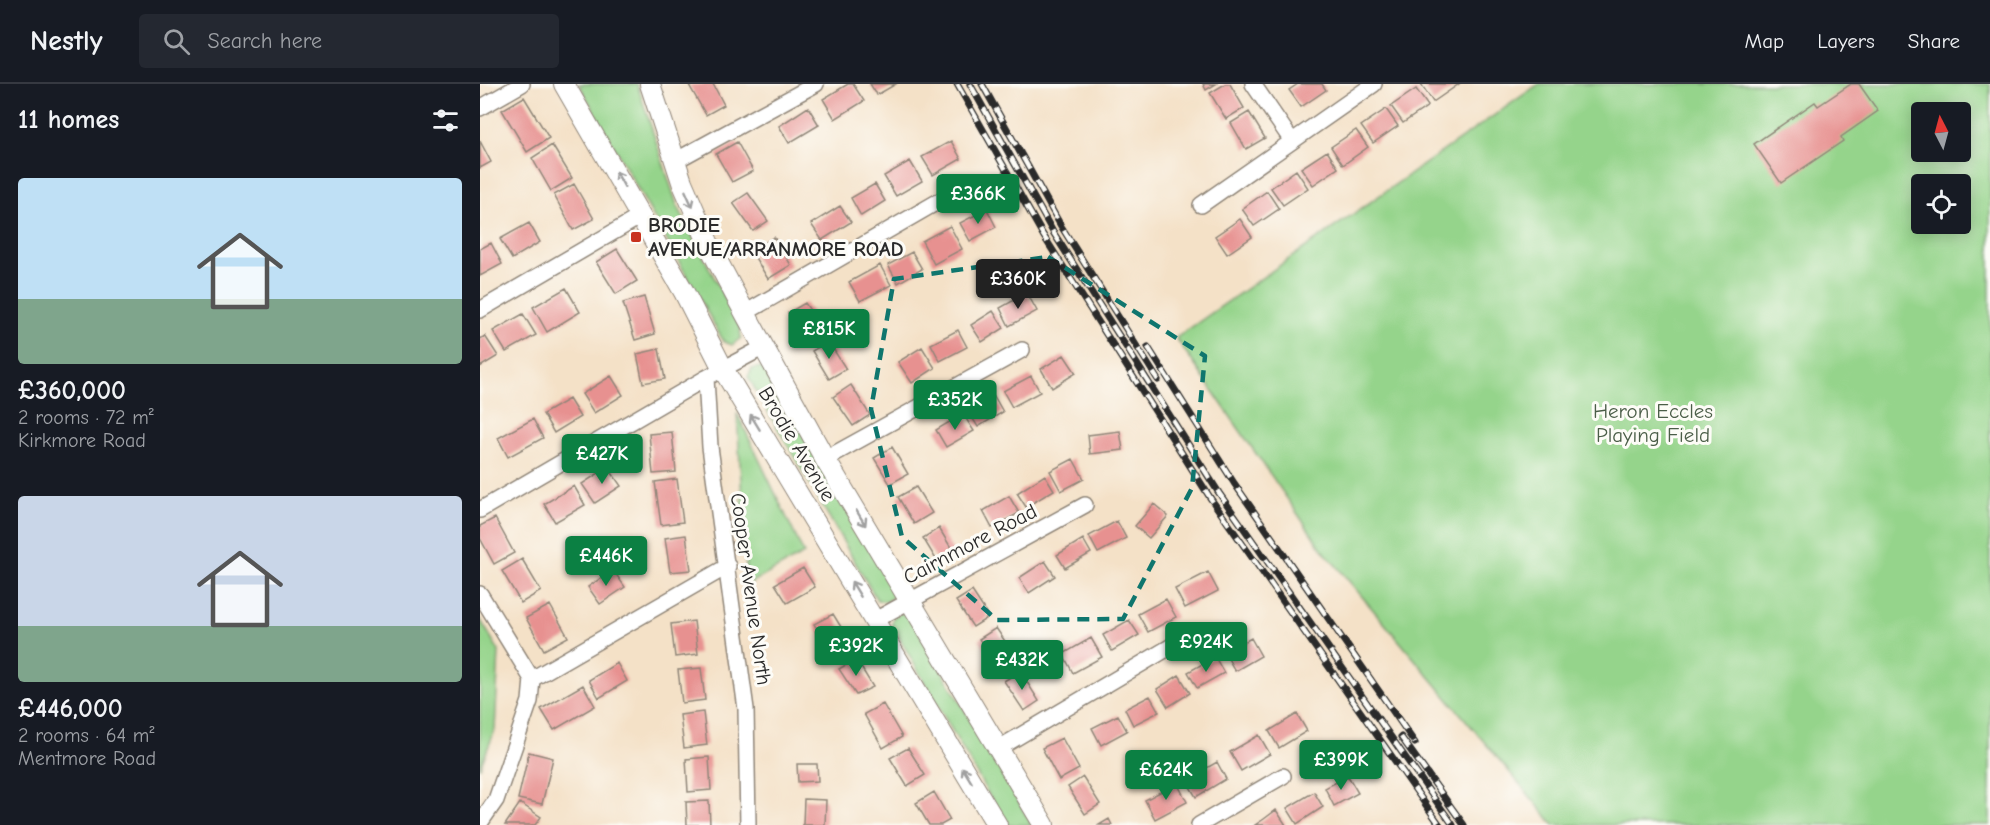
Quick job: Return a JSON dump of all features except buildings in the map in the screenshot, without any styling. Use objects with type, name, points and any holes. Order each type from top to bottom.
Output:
[{"type":"street","points":[[480,108],[522,84]]},
{"type":"street","name":"Brodie Avenue","points":[[564,84],[684,292],[714,374],[875,620],[997,825]]},
{"type":"street","name":"Brodie Avenue","points":[[650,84],[675,161],[711,249],[825,459],[1044,825]]},
{"type":"street","points":[[675,161],[816,84]]},
{"type":"street","points":[[1253,84],[1292,141]]},
{"type":"street","points":[[1201,205],[1374,84]]},
{"type":"street","points":[[746,313],[939,201]]},
{"type":"street","points":[[480,310],[641,216]]},
{"type":"street","points":[[480,510],[764,347]]},
{"type":"street","points":[[825,459],[1022,350]]},
{"type":"street","name":"Cooper Avenue North","points":[[714,374],[710,447],[746,709],[748,825]]},
{"type":"street","name":"Cairnmore Road","points":[[875,620],[1085,505]]},
{"type":"street","points":[[532,680],[728,566]]},
{"type":"street","points":[[480,594],[532,680],[530,701],[496,800],[480,823]]},
{"type":"street","points":[[999,748],[1192,634]]},
{"type":"street","points":[[1198,825],[1283,776]]},
{"type":"highlighted area","points":[[1048,257],[1205,356],[1192,488],[1123,619],[997,620],[902,537],[871,409],[894,279]]},
{"type":"green space","points":[[579,84],[637,84],[677,205],[740,328],[741,338],[732,345],[724,342]]},
{"type":"green space","name":"Heron Eccles Playing Field","points":[[1539,84],[1990,84],[1990,825],[1554,825],[1322,549],[1176,338]]},
{"type":"green space","points":[[761,367],[766,370],[894,589],[894,595],[887,602],[877,600],[748,377],[752,369]]},
{"type":"green space","points":[[737,413],[804,554],[747,585]]},
{"type":"green space","points":[[903,612],[909,615],[1032,825],[1006,825],[892,625],[893,617]]},
{"type":"green space","points":[[480,619],[499,651],[495,730],[480,768]]},
{"type":"railway","points":[[957,84],[1043,235],[1211,499],[1440,825]]},
{"type":"railway","points":[[970,84],[1053,232],[1219,493],[1453,825]]},
{"type":"railway","points":[[982,84],[1061,226],[1158,380]]},
{"type":"railway","points":[[1148,347],[1234,483],[1415,743]]},
{"type":"railway","points":[[1401,737],[1464,825]]},
{"type":"place","name":"BRODIE AVENUE/ARRANMORE ROAD","points":[[636,237]]}]
